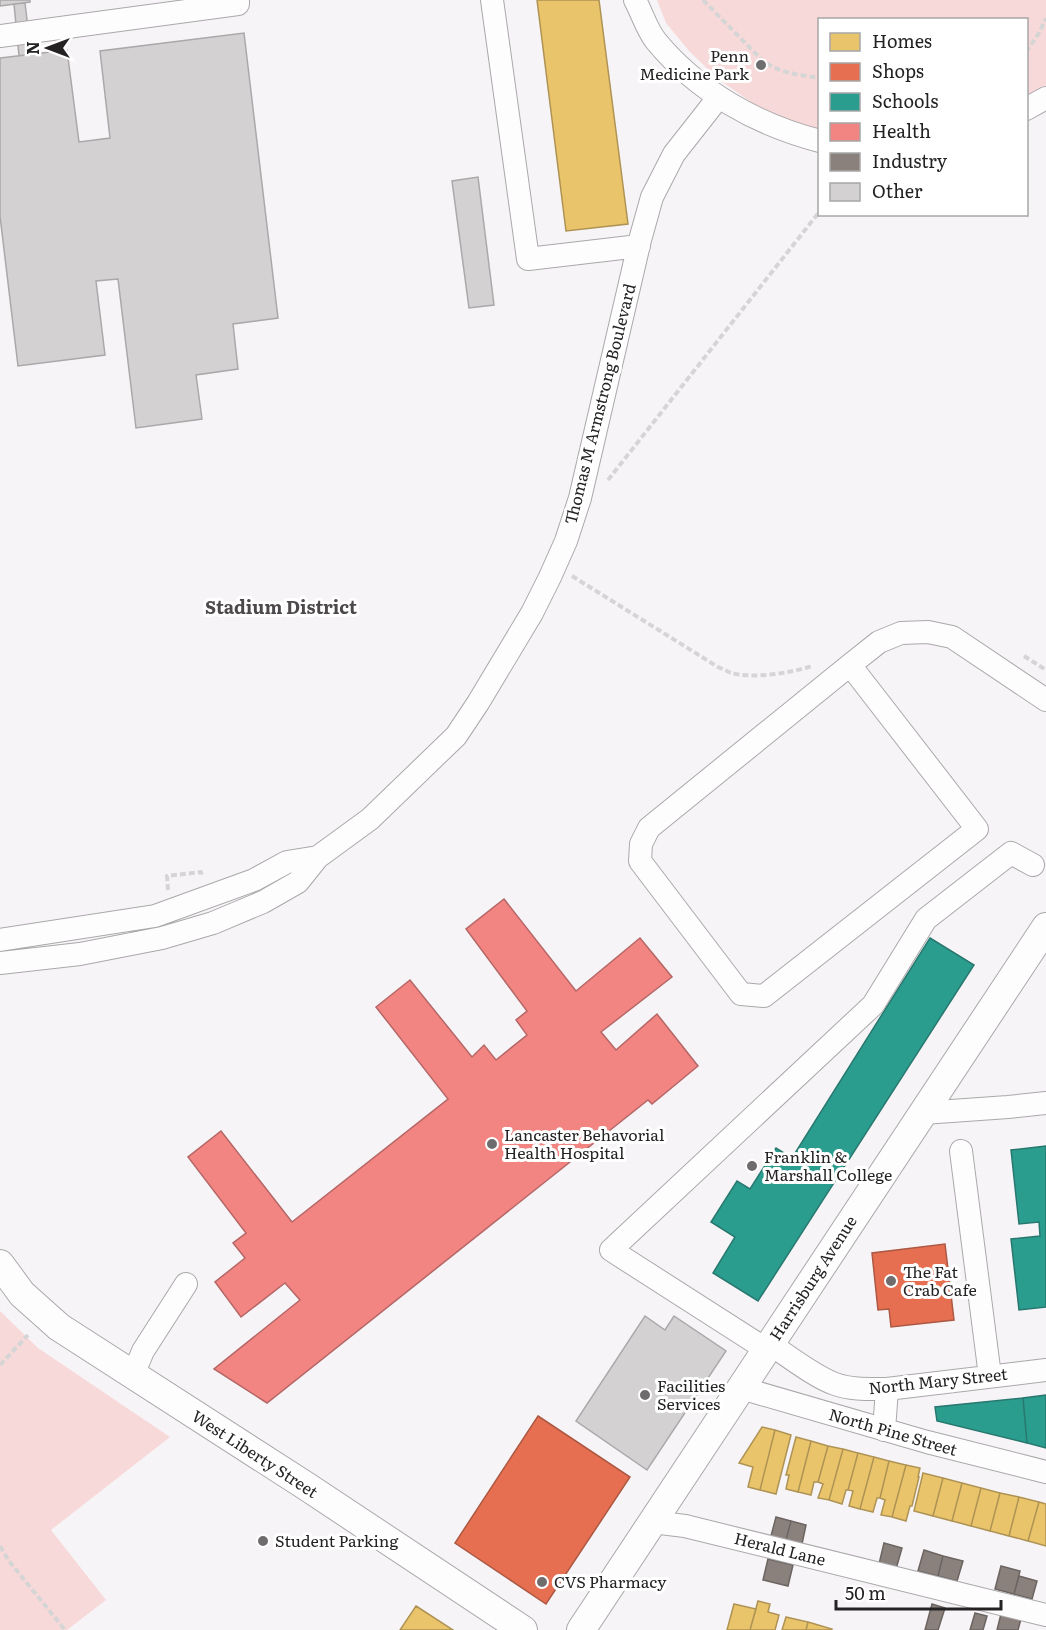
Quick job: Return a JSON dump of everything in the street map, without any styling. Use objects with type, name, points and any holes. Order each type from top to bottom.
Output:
[{"type":"main road","name":"Harrisburg Avenue","points":[[581,1630],[1046,927]]},
{"type":"main road","name":"West Liberty Street","points":[[0,1264],[22,1294],[59,1327],[306,1486],[523,1630]]},
{"type":"street","points":[[492,0],[528,259],[639,246]]},
{"type":"street","points":[[635,0],[655,39],[677,63],[718,98],[763,122],[818,141]]},
{"type":"street","points":[[0,36],[238,2]]},
{"type":"street","name":"Thomas M Armstrong Boulevard","points":[[0,963],[80,954],[162,938],[213,923],[262,902],[298,882],[318,857],[370,819],[456,736],[532,613],[566,541],[580,498],[652,197],[674,154],[718,98]]},
{"type":"street","points":[[1028,108],[1046,98]]},
{"type":"street","points":[[850,665],[977,829],[764,996],[741,994],[640,861],[641,844],[649,828],[850,665],[879,642],[901,633],[928,632],[952,637],[1046,700]]},
{"type":"street","name":"North Mary Street","points":[[1033,865],[1011,854],[926,919],[873,1005],[611,1250],[768,1347],[835,1384],[861,1389],[887,1389],[1046,1370]]},
{"type":"street","name":"Thomas M Armstrong Boulevard","points":[[0,940],[155,916],[254,880],[287,862],[318,857]]},
{"type":"street","points":[[923,1113],[1046,1102]]},
{"type":"street","points":[[962,1150],[990,1376]]},
{"type":"street","points":[[133,1375],[143,1352],[186,1284]]},
{"type":"street","name":"North Pine Street","points":[[741,1388],[884,1430],[1046,1473]]},
{"type":"street","points":[[884,1430],[887,1389]]},
{"type":"street","name":"Herald Lane","points":[[652,1522],[685,1526],[1046,1615]]},
{"type":"path","points":[[703,0],[762,61],[785,72],[818,78]]},
{"type":"path","points":[[1028,49],[1046,18]]},
{"type":"path","points":[[603,485],[818,213]]},
{"type":"path","points":[[567,573],[718,667],[733,673],[746,675],[782,673],[821,663]]},
{"type":"path","points":[[1021,654],[1046,670]]},
{"type":"path","points":[[168,893],[168,876],[201,872],[203,881]]},
{"type":"path","points":[[0,1365],[28,1335]]},
{"type":"path","points":[[0,1546],[65,1630]]},
{"type":"shaded area","name":"Penn Medicine Park","points":[[657,0],[1046,0],[1046,85],[1028,98],[1028,18],[818,18],[818,131],[761,109],[718,79],[689,51],[666,23]]},
{"type":"shaded area","points":[[0,1311],[38,1348],[170,1437],[51,1530],[106,1600],[67,1630],[0,1630]]},
{"type":"building: Homes","points":[[537,0],[599,0],[628,224],[566,231]]},
{"type":"building: Homes","points":[[762,1427],[775,1430],[760,1490],[748,1487],[753,1467],[739,1463]]},
{"type":"building: Homes","points":[[775,1430],[791,1435],[776,1494],[760,1490]]},
{"type":"building: Homes","points":[[796,1437],[811,1441],[798,1492],[786,1489],[789,1475],[786,1475]]},
{"type":"building: Homes","points":[[811,1441],[828,1446],[818,1482],[814,1482],[811,1495],[798,1492]]},
{"type":"building: Homes","points":[[828,1446],[843,1449],[829,1500],[818,1498],[823,1484],[818,1482]]},
{"type":"building: Homes","points":[[843,1449],[858,1453],[842,1504],[829,1500]]},
{"type":"building: Homes","points":[[858,1453],[874,1457],[860,1509],[849,1506],[853,1491],[848,1490]]},
{"type":"building: Homes","points":[[874,1457],[889,1461],[880,1498],[877,1498],[873,1512],[860,1509]]},
{"type":"building: Homes","points":[[889,1461],[906,1465],[892,1517],[881,1515],[885,1500],[880,1498]]},
{"type":"building: Homes","points":[[906,1465],[920,1468],[912,1506],[910,1506],[906,1521],[892,1517]]},
{"type":"building: Homes","points":[[923,1473],[943,1478],[933,1516],[914,1511]]},
{"type":"building: Homes","points":[[943,1478],[962,1483],[952,1521],[933,1516]]},
{"type":"building: Homes","points":[[962,1483],[981,1488],[971,1526],[952,1521]]},
{"type":"building: Homes","points":[[981,1488],[1000,1493],[990,1531],[971,1526]]},
{"type":"building: Homes","points":[[1000,1493],[1019,1497],[1009,1536],[990,1531]]},
{"type":"building: Homes","points":[[1019,1497],[1039,1502],[1028,1541],[1009,1536]]},
{"type":"building: Homes","points":[[1039,1502],[1046,1504],[1046,1546],[1028,1541]]},
{"type":"building: Homes","points":[[758,1601],[770,1604],[768,1612],[779,1615],[775,1630],[750,1630]]},
{"type":"building: Homes","points":[[734,1604],[756,1609],[750,1630],[727,1630]]},
{"type":"building: Homes","points":[[416,1606],[453,1630],[400,1630]]},
{"type":"building: Homes","points":[[786,1617],[808,1622],[806,1630],[782,1630]]},
{"type":"building: Homes","points":[[808,1622],[832,1629],[806,1630]]},
{"type":"building: Shops","points":[[945,1244],[954,1320],[891,1327],[889,1309],[878,1310],[872,1253]]},
{"type":"building: Shops","points":[[538,1416],[630,1477],[546,1604],[455,1543]]},
{"type":"building: Schools","points":[[930,938],[974,965],[758,1301],[713,1273],[735,1237],[711,1222],[737,1181],[750,1189],[776,1148],[792,1158]]},
{"type":"building: Schools","points":[[1046,1146],[1046,1307],[1019,1310],[1011,1239],[1040,1236],[1039,1222],[1019,1224],[1011,1150]]},
{"type":"building: Schools","points":[[1046,1395],[1046,1448],[1027,1443],[1023,1398]]},
{"type":"building: Schools","points":[[1023,1398],[1027,1443],[937,1421],[935,1407]]},
{"type":"building: Health","name":"Lancaster Behavorial Health Hospital","points":[[504,899],[576,991],[640,938],[672,977],[601,1032],[616,1050],[657,1014],[698,1066],[652,1104],[648,1100],[267,1403],[214,1369],[300,1300],[285,1283],[241,1317],[215,1282],[245,1258],[233,1243],[246,1233],[188,1157],[221,1131],[292,1222],[448,1099],[376,1007],[410,980],[472,1057],[484,1045],[496,1060],[527,1035],[516,1020],[527,1011],[466,929]]},
{"type":"building: Industry","points":[[776,1517],[791,1521],[786,1540],[771,1536]]},
{"type":"building: Industry","points":[[791,1521],[806,1525],[802,1544],[786,1540]]},
{"type":"building: Industry","points":[[884,1543],[902,1548],[896,1569],[879,1564]]},
{"type":"building: Industry","points":[[924,1550],[943,1556],[938,1576],[918,1571]]},
{"type":"building: Industry","points":[[943,1556],[963,1561],[957,1581],[938,1576]]},
{"type":"building: Industry","points":[[768,1559],[793,1565],[788,1586],[763,1580]]},
{"type":"building: Industry","points":[[1001,1566],[1020,1571],[1014,1594],[995,1589]]},
{"type":"building: Industry","points":[[1019,1576],[1037,1581],[1032,1599],[1014,1594]]},
{"type":"building: Industry","points":[[932,1604],[945,1608],[938,1630],[925,1630]]},
{"type":"building: Industry","points":[[1002,1610],[1022,1615],[1018,1630],[997,1630]]},
{"type":"building: Industry","points":[[975,1613],[987,1616],[983,1630],[970,1630]]},
{"type":"building: Other","points":[[0,0],[30,0],[30,2],[0,6]]},
{"type":"building: Other","points":[[25,3],[31,54],[19,56],[14,4]]},
{"type":"building: Other","points":[[244,33],[278,318],[233,324],[238,369],[196,375],[202,419],[136,428],[118,279],[96,281],[105,355],[18,366],[0,216],[0,58],[67,50],[79,142],[110,138],[100,51]]},
{"type":"building: Other","points":[[478,177],[494,305],[469,308],[452,181]]},
{"type":"building: Other","name":"Facilities Services","points":[[645,1316],[665,1330],[674,1316],[726,1351],[647,1470],[576,1421]]},
{"type":"place","name":"Penn Medicine Park","points":[[761,65]]},
{"type":"place","name":"Lancaster Behavorial Health Hospital","points":[[492,1144]]},
{"type":"place","name":"Franklin & Marshall College","points":[[752,1166]]},
{"type":"place","name":"The Fat Crab Cafe","points":[[891,1281]]},
{"type":"place","name":"Facilities Services","points":[[645,1395]]},
{"type":"place","name":"Student Parking","points":[[263,1541]]},
{"type":"place","name":"CVS Pharmacy","points":[[542,1582]]},
{"type":"district","name":"Stadium District","points":[[281,608]]}]
